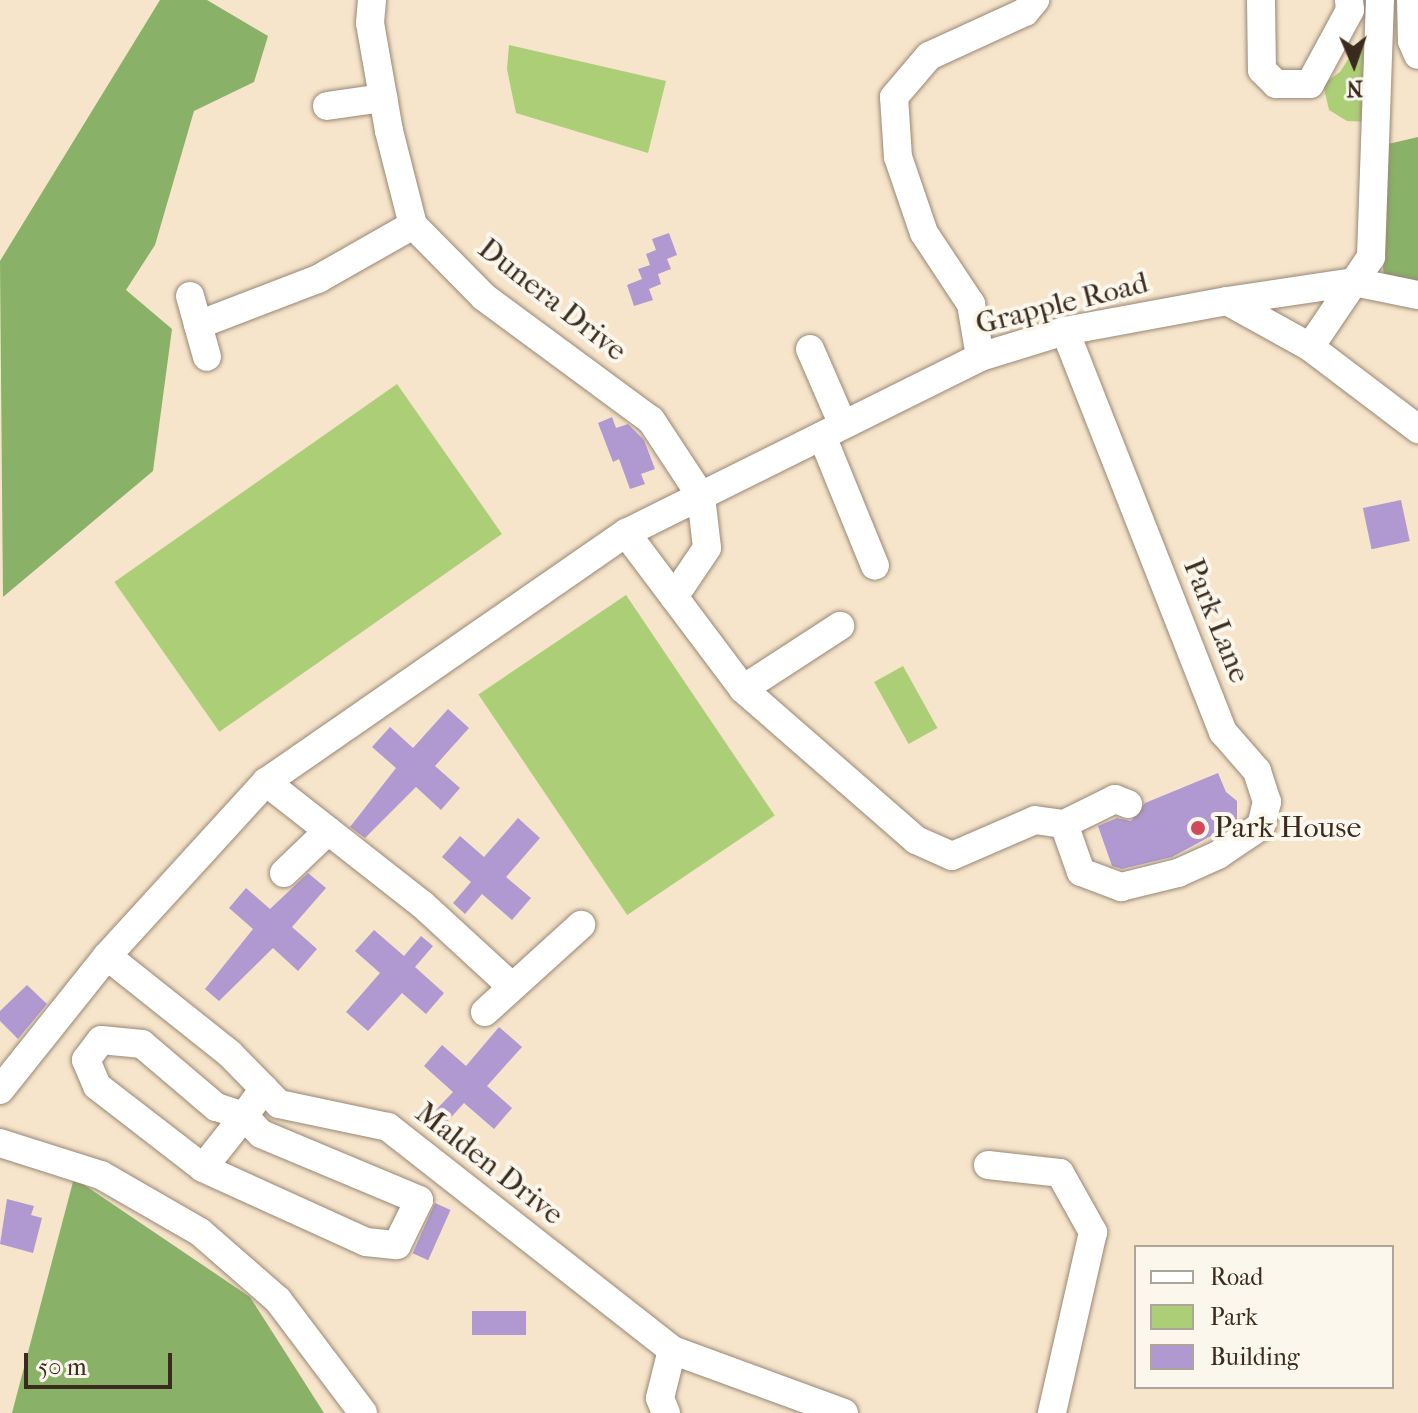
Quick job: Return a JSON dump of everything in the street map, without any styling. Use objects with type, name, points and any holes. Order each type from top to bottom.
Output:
[{"type":"street","points":[[198,325],[318,279],[413,225],[383,98],[370,23],[372,0]]},
{"type":"street","points":[[980,357],[971,304],[924,233],[898,157],[894,97],[929,56],[1025,12],[1035,0]]},
{"type":"street","points":[[1261,0],[1262,70],[1276,84],[1310,84],[1350,10],[1349,0]]},
{"type":"street","points":[[1310,347],[1371,257],[1380,0]]},
{"type":"street","points":[[1411,0],[1412,41],[1418,55]]},
{"type":"street","points":[[327,106],[383,98]]},
{"type":"street","name":"Dunera Drive","points":[[413,225],[484,297],[651,420],[701,496]]},
{"type":"street","name":"Grapple Road","points":[[0,1090],[107,956],[266,782],[626,533],[980,357],[1065,331],[1227,301],[1354,282],[1418,295]]},
{"type":"street","points":[[190,296],[207,357]]},
{"type":"street","points":[[1227,301],[1310,347],[1418,429]]},
{"type":"street","name":"Park Lane","points":[[1064,824],[1081,872],[1121,887],[1165,876],[1240,845],[1261,826],[1267,802],[1257,771],[1223,732],[1065,331]]},
{"type":"street","points":[[810,349],[875,566]]},
{"type":"street","points":[[674,597],[707,548],[701,496]]},
{"type":"street","points":[[626,533],[743,689],[916,840],[952,856],[1035,820],[1064,824],[1115,799],[1128,804]]},
{"type":"street","points":[[743,689],[840,626]]},
{"type":"street","points":[[266,782],[423,905],[510,985]]},
{"type":"street","points":[[284,873],[328,831]]},
{"type":"street","points":[[485,1012],[510,985],[581,925]]},
{"type":"street","name":"Malden Drive","points":[[107,956],[230,1054],[279,1104],[388,1127],[672,1350],[844,1413]]},
{"type":"street","points":[[101,1040],[142,1044],[216,1107],[244,1116],[261,1134],[419,1200],[397,1245],[366,1242],[203,1168],[97,1086],[86,1060],[101,1040]]},
{"type":"street","points":[[203,1168],[264,1088]]},
{"type":"street","points":[[0,1143],[101,1175],[200,1232],[278,1300],[363,1413]]},
{"type":"street","points":[[988,1165],[1060,1173],[1093,1232],[1052,1413]]},
{"type":"street","points":[[666,1413],[660,1398],[672,1350]]},
{"type":"green space","points":[[160,0],[207,0],[268,36],[254,82],[194,111],[155,245],[126,290],[172,329],[153,471],[3,597],[0,261]]},
{"type":"green space","points":[[1367,38],[1369,122],[1347,121],[1329,110],[1323,84],[1340,72],[1361,39]]},
{"type":"green space","points":[[509,45],[666,81],[648,153],[516,113],[507,69]]},
{"type":"green space","points":[[1418,137],[1418,283],[1384,278],[1382,255],[1384,145]]},
{"type":"green space","points":[[397,384],[502,534],[219,732],[114,582]]},
{"type":"green space","points":[[626,595],[775,816],[627,915],[478,695]]},
{"type":"green space","points":[[903,666],[937,728],[909,744],[874,682]]},
{"type":"green space","points":[[74,1178],[250,1297],[324,1413],[12,1413]]},
{"type":"building","points":[[669,233],[677,255],[667,259],[671,269],[658,274],[661,284],[649,289],[653,300],[634,306],[627,285],[642,279],[638,269],[650,265],[646,254],[656,250],[652,239]]},
{"type":"building","points":[[612,417],[616,428],[628,424],[644,440],[655,469],[641,474],[645,484],[630,489],[619,459],[613,462],[598,423]]},
{"type":"building","points":[[1401,500],[1410,541],[1372,549],[1363,508]]},
{"type":"building","points":[[448,709],[469,728],[435,766],[460,788],[441,810],[416,787],[365,838],[350,827],[396,768],[372,747],[390,727],[413,748]]},
{"type":"building","name":"Park House","points":[[1218,773],[1226,792],[1237,801],[1237,822],[1172,857],[1122,869],[1112,866],[1098,826],[1117,818],[1131,821],[1145,803]]},
{"type":"building","points":[[518,818],[540,838],[506,877],[531,898],[512,920],[482,894],[465,914],[453,903],[471,882],[442,857],[460,836],[484,857]]},
{"type":"building","points":[[308,873],[326,888],[292,927],[317,949],[298,971],[273,948],[219,1001],[205,989],[253,929],[229,908],[246,888],[270,909]]},
{"type":"building","points":[[374,930],[404,956],[421,936],[433,946],[415,967],[444,993],[426,1014],[402,993],[368,1031],[346,1012],[380,973],[355,951]]},
{"type":"building","points":[[27,985],[47,1004],[18,1039],[0,1021],[0,1011]]},
{"type":"building","points":[[499,1027],[522,1047],[487,1086],[512,1108],[494,1129],[464,1103],[446,1123],[434,1112],[453,1092],[424,1066],[442,1045],[466,1066]]},
{"type":"building","points":[[7,1199],[34,1206],[31,1215],[42,1218],[33,1253],[0,1244]]},
{"type":"building","points":[[435,1203],[451,1210],[428,1260],[413,1253]]},
{"type":"building","points":[[472,1311],[526,1311],[526,1335],[472,1335]]},
{"type":"place","name":"Park House","points":[[1198,828]]}]
